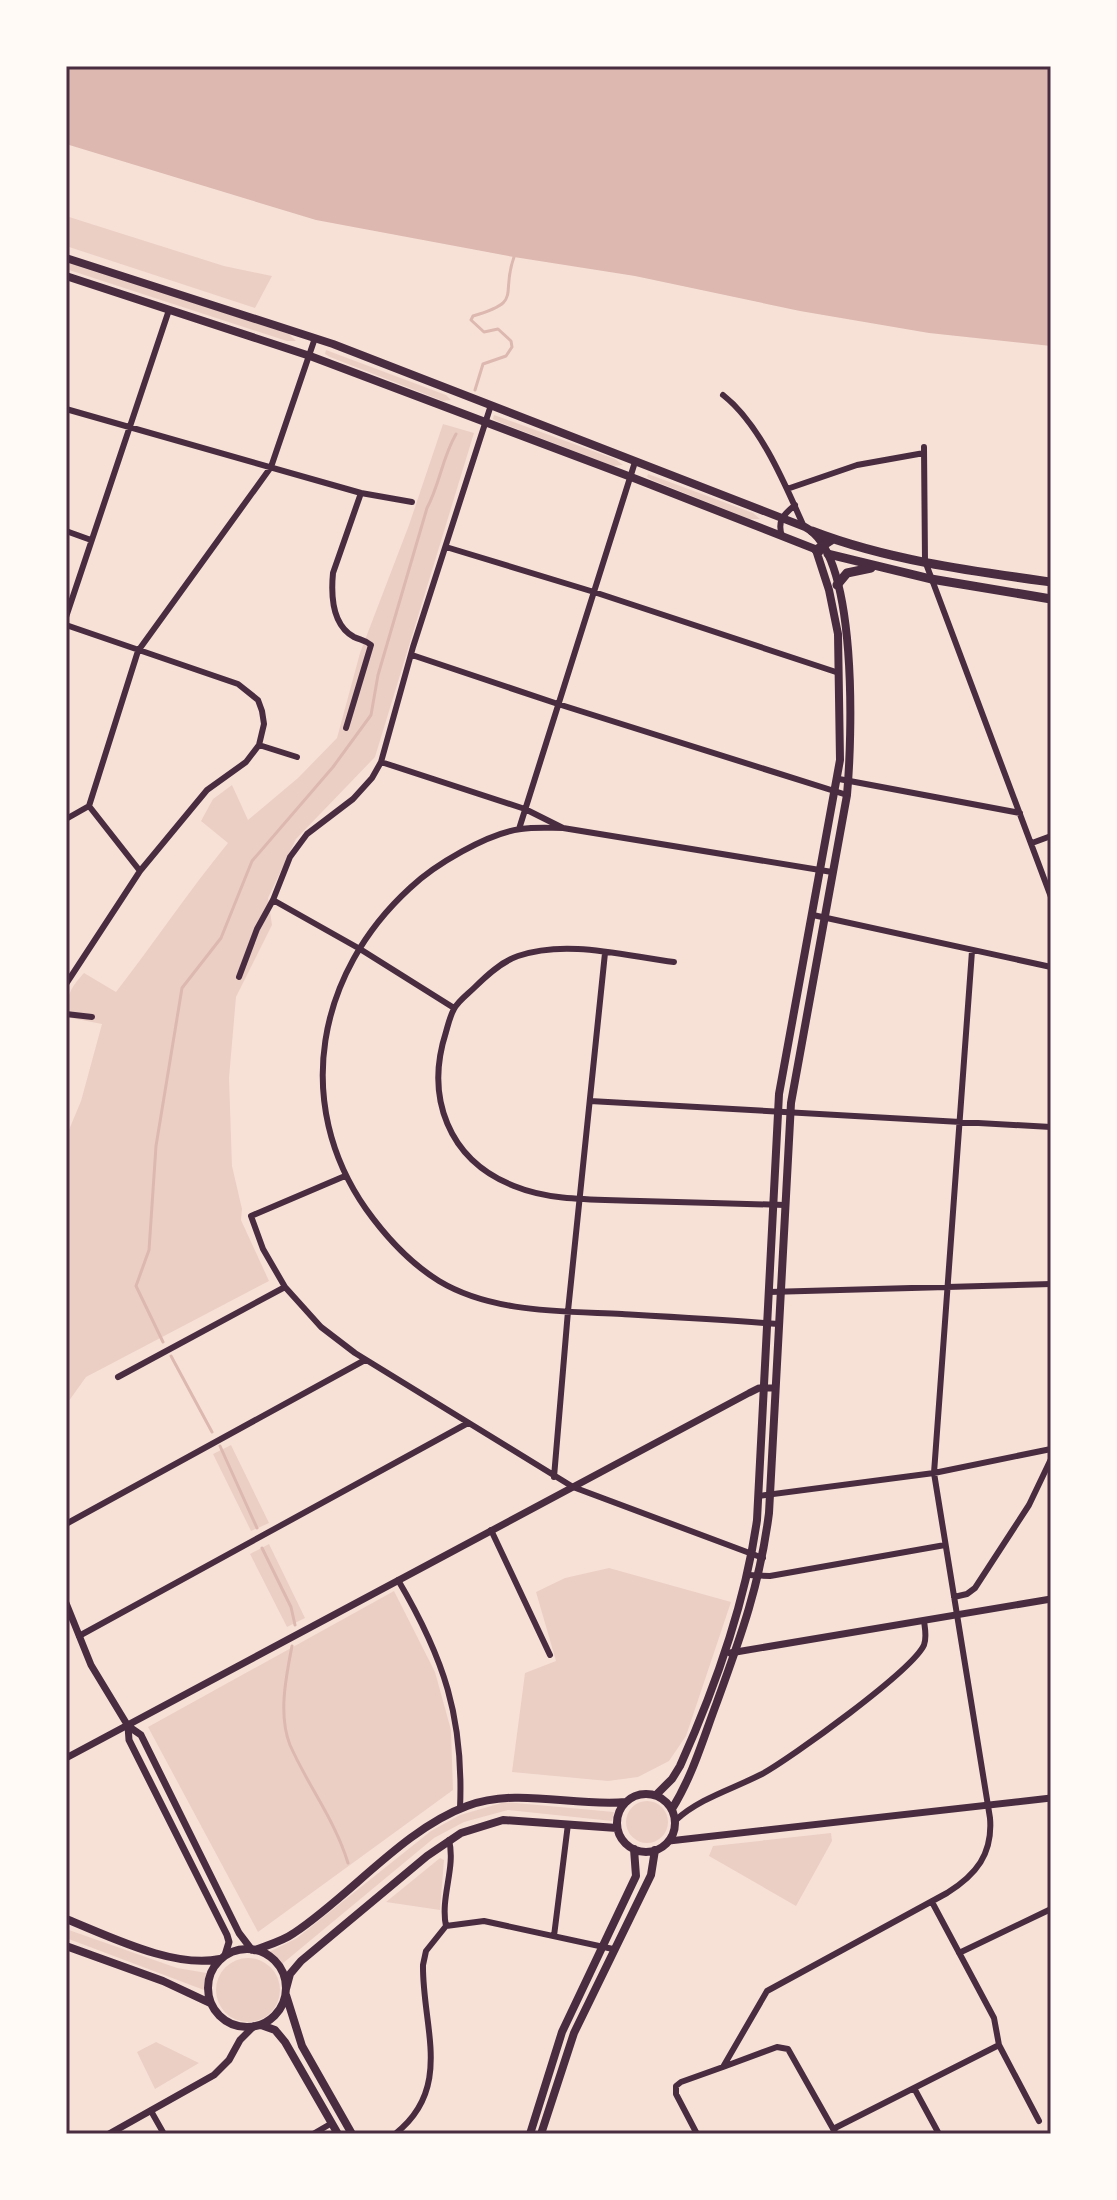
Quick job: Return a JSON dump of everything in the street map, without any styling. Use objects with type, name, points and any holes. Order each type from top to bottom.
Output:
[{"type":"main road","points":[[66,258],[315,338],[833,539],[925,561],[1051,582]]},
{"type":"main road","points":[[66,276],[310,356],[828,554],[931,579],[1051,599]]},
{"type":"main road","points":[[672,1809],[692,1775],[735,1653],[763,1558],[770,1495],[790,1111],[847,795],[843,780],[835,611],[819,548],[808,529]]},
{"type":"main road","points":[[819,548],[833,539]]},
{"type":"main road","points":[[656,1795],[680,1766],[723,1654],[752,1554],[758,1496],[778,1111],[836,792],[843,780],[850,676],[847,635],[828,554]]},
{"type":"main road","points":[[837,585],[847,573],[877,567]]},
{"type":"main road","points":[[66,1919],[153,1952],[205,1962],[253,1950],[292,1935],[423,1830],[460,1809],[515,1796],[608,1804],[626,1802],[640,1794],[656,1795],[672,1809],[676,1820],[669,1841],[655,1850],[634,1849],[626,1844],[617,1828],[618,1814],[626,1802]]},
{"type":"main road","points":[[257,2025],[276,2013],[290,1974],[301,1961],[449,1840],[470,1829],[503,1820],[617,1828]]},
{"type":"main road","points":[[530,2134],[562,2032],[636,1876],[634,1849]]},
{"type":"main road","points":[[541,2134],[563,2060],[613,1949],[651,1875],[655,1850]]},
{"type":"main road","points":[[66,1946],[163,1981],[211,2003]]},
{"type":"main road","points":[[253,1950],[265,1954],[280,1968],[302,2046],[352,2134]]},
{"type":"main road","points":[[223,1957],[210,1975],[208,1994],[217,2014],[237,2026],[257,2025],[275,2030],[338,2134]]},
{"type":"street","points":[[66,617],[169,310]]},
{"type":"street","points":[[66,819],[89,806],[138,651],[271,467],[315,338]]},
{"type":"street","points":[[723,395],[745,417],[808,529]]},
{"type":"street","points":[[239,977],[290,857],[307,834],[353,799],[372,778],[381,762],[491,405]]},
{"type":"street","points":[[66,409],[361,493],[412,502]]},
{"type":"street","points":[[787,489],[857,465],[924,450],[925,561],[1051,897]]},
{"type":"street","points":[[519,829],[635,462]]},
{"type":"street","points":[[346,728],[371,645],[352,636],[337,618],[332,583],[361,493]]},
{"type":"street","points":[[782,536],[781,518],[795,505]]},
{"type":"street","points":[[66,531],[91,540]]},
{"type":"street","points":[[446,547],[850,676]]},
{"type":"street","points":[[66,625],[221,677],[251,693],[262,711],[264,724],[259,745],[246,762],[207,790],[140,871],[66,984]]},
{"type":"street","points":[[412,655],[847,795]]},
{"type":"street","points":[[259,745],[297,757]]},
{"type":"street","points":[[381,762],[525,809],[563,828]]},
{"type":"street","points":[[843,780],[1020,813]]},
{"type":"street","points":[[89,806],[140,871]]},
{"type":"street","points":[[779,1324],[518,1306],[477,1298],[441,1282],[416,1264],[386,1235],[345,1176],[329,1131],[321,1066],[328,1022],[338,989],[375,923],[422,877],[449,857],[519,829],[563,828],[832,872]]},
{"type":"street","points":[[1032,843],[1051,836]]},
{"type":"street","points":[[273,900],[360,949],[454,1008]]},
{"type":"street","points":[[813,915],[1051,967]]},
{"type":"street","points":[[674,962],[545,948],[515,957],[490,972],[454,1008],[441,1048],[437,1083],[444,1117],[454,1139],[489,1174],[515,1187],[544,1194],[580,1199],[785,1205]]},
{"type":"street","points":[[723,2067],[767,1991],[932,1902],[970,1877],[981,1863],[990,1840],[934,1473],[972,951]]},
{"type":"street","points":[[554,1477],[605,953]]},
{"type":"street","points":[[66,1014],[92,1017]]},
{"type":"street","points":[[590,1101],[1051,1127]]},
{"type":"street","points":[[345,1176],[251,1216],[263,1249],[285,1287],[321,1327],[365,1360],[573,1487],[763,1558]]},
{"type":"street","points":[[769,1292],[1051,1284]]},
{"type":"street","points":[[118,1377],[285,1287]]},
{"type":"street","points":[[66,1524],[365,1360]]},
{"type":"street","points":[[66,1758],[749,1393],[775,1388]]},
{"type":"street","points":[[78,1637],[468,1423]]},
{"type":"street","points":[[758,1496],[934,1473],[1051,1449]]},
{"type":"street","points":[[954,1597],[975,1588],[1029,1505],[1051,1459]]},
{"type":"street","points":[[491,1530],[550,1655]]},
{"type":"street","points":[[748,1575],[759,1577],[945,1545]]},
{"type":"street","points":[[398,1580],[443,1667],[460,1745],[460,1809]]},
{"type":"street","points":[[723,1654],[1051,1599]]},
{"type":"street","points":[[66,1603],[91,1665],[128,1726],[141,1735],[239,1933],[253,1950]]},
{"type":"street","points":[[676,1820],[688,1809],[764,1773],[836,1724],[896,1675],[921,1650],[926,1637],[924,1621]]},
{"type":"street","points":[[128,1726],[129,1740],[227,1935],[229,1942],[223,1957]]},
{"type":"street","points":[[669,1841],[1051,1798]]},
{"type":"street","points":[[554,1936],[568,1824]]},
{"type":"street","points":[[183,1845],[193,1840]]},
{"type":"street","points":[[446,1926],[443,1910],[452,1851],[449,1840]]},
{"type":"street","points":[[932,1902],[994,2018],[999,2045],[1039,2121]]},
{"type":"street","points":[[959,1953],[1051,1909]]},
{"type":"street","points":[[395,2134],[414,2115],[428,2087],[432,2063],[423,1965],[426,1951],[446,1926],[457,1922],[484,1921],[613,1949]]},
{"type":"street","points":[[109,2134],[221,2069],[245,2035],[257,2025]]},
{"type":"street","points":[[697,2134],[676,2094],[676,2086],[777,2047],[788,2049],[834,2132],[999,2045]]},
{"type":"street","points":[[914,2088],[939,2134]]},
{"type":"street","points":[[151,2111],[164,2134]]},
{"type":"street","points":[[313,2134],[332,2123]]},
{"type":"shaded area","points":[[66,66],[1051,66],[1051,346],[929,333],[800,311],[635,276],[316,220],[66,144]]},
{"type":"shaded area","points":[[66,216],[224,266],[272,276],[255,308],[66,246]]},
{"type":"shaded area","points":[[66,261],[289,334],[296,341],[287,341],[66,269]]},
{"type":"shaded area","points":[[326,350],[446,395],[451,400],[443,401],[330,357],[325,354]]},
{"type":"shaded area","points":[[494,415],[615,459],[623,465],[613,466],[499,422],[493,419]]},
{"type":"shaded area","points":[[443,424],[474,433],[375,757],[296,839],[268,898],[272,925],[236,997],[229,1078],[232,1166],[242,1209],[241,1220],[269,1281],[86,1377],[66,1405],[66,1137],[81,1101],[102,1024],[66,1017],[70,993],[84,973],[116,992],[228,843],[201,821],[213,799],[232,785],[248,820],[298,778],[337,738],[360,653],[409,525]]},
{"type":"shaded area","points":[[648,474],[753,513],[760,519],[749,519],[652,480],[647,477]]},
{"type":"shaded area","points":[[231,1445],[269,1523],[251,1531],[213,1454]]},
{"type":"shaded area","points":[[269,1544],[305,1618],[287,1627],[250,1554]]},
{"type":"shaded area","points":[[609,1568],[731,1602],[686,1736],[669,1761],[638,1777],[608,1781],[512,1772],[525,1673],[556,1661],[536,1592],[565,1578]]},
{"type":"shaded area","points":[[394,1591],[435,1672],[451,1730],[453,1790],[258,1932],[148,1727]]},
{"type":"shaded area","points":[[647,1801],[662,1807],[668,1822],[662,1837],[647,1843],[632,1837],[626,1822],[632,1807]]},
{"type":"shaded area","points":[[505,1802],[614,1812],[612,1821],[508,1810],[464,1822],[434,1838],[282,1964],[269,1952],[297,1938],[431,1831],[460,1815]]},
{"type":"shaded area","points":[[831,1833],[832,1841],[796,1906],[709,1856],[713,1846]]},
{"type":"shaded area","points":[[440,1858],[444,1860],[440,1910],[386,1902]]},
{"type":"shaded area","points":[[66,1929],[177,1968],[207,1973],[204,1990],[66,1938]]},
{"type":"shaded area","points":[[248,1958],[271,1967],[280,1990],[271,2013],[248,2022],[225,2013],[216,1990],[225,1967]]},
{"type":"shaded area","points":[[156,2042],[199,2063],[155,2089],[137,2052]]},
{"type":"waterway","points":[[475,390],[483,364],[506,356],[512,347],[511,341],[498,329],[484,332],[471,320],[473,316],[505,301],[514,257]]},
{"type":"waterway","points":[[163,1342],[136,1286],[149,1250],[156,1146],[182,988],[221,938],[252,861],[333,767],[371,715],[378,675],[427,508],[456,434]]},
{"type":"waterway","points":[[171,1356],[212,1432]]},
{"type":"waterway","points":[[220,1446],[257,1528]]},
{"type":"waterway","points":[[262,1548],[291,1607],[295,1625]]},
{"type":"waterway","points":[[292,1646],[284,1696],[286,1733],[336,1832],[348,1863]]}]
